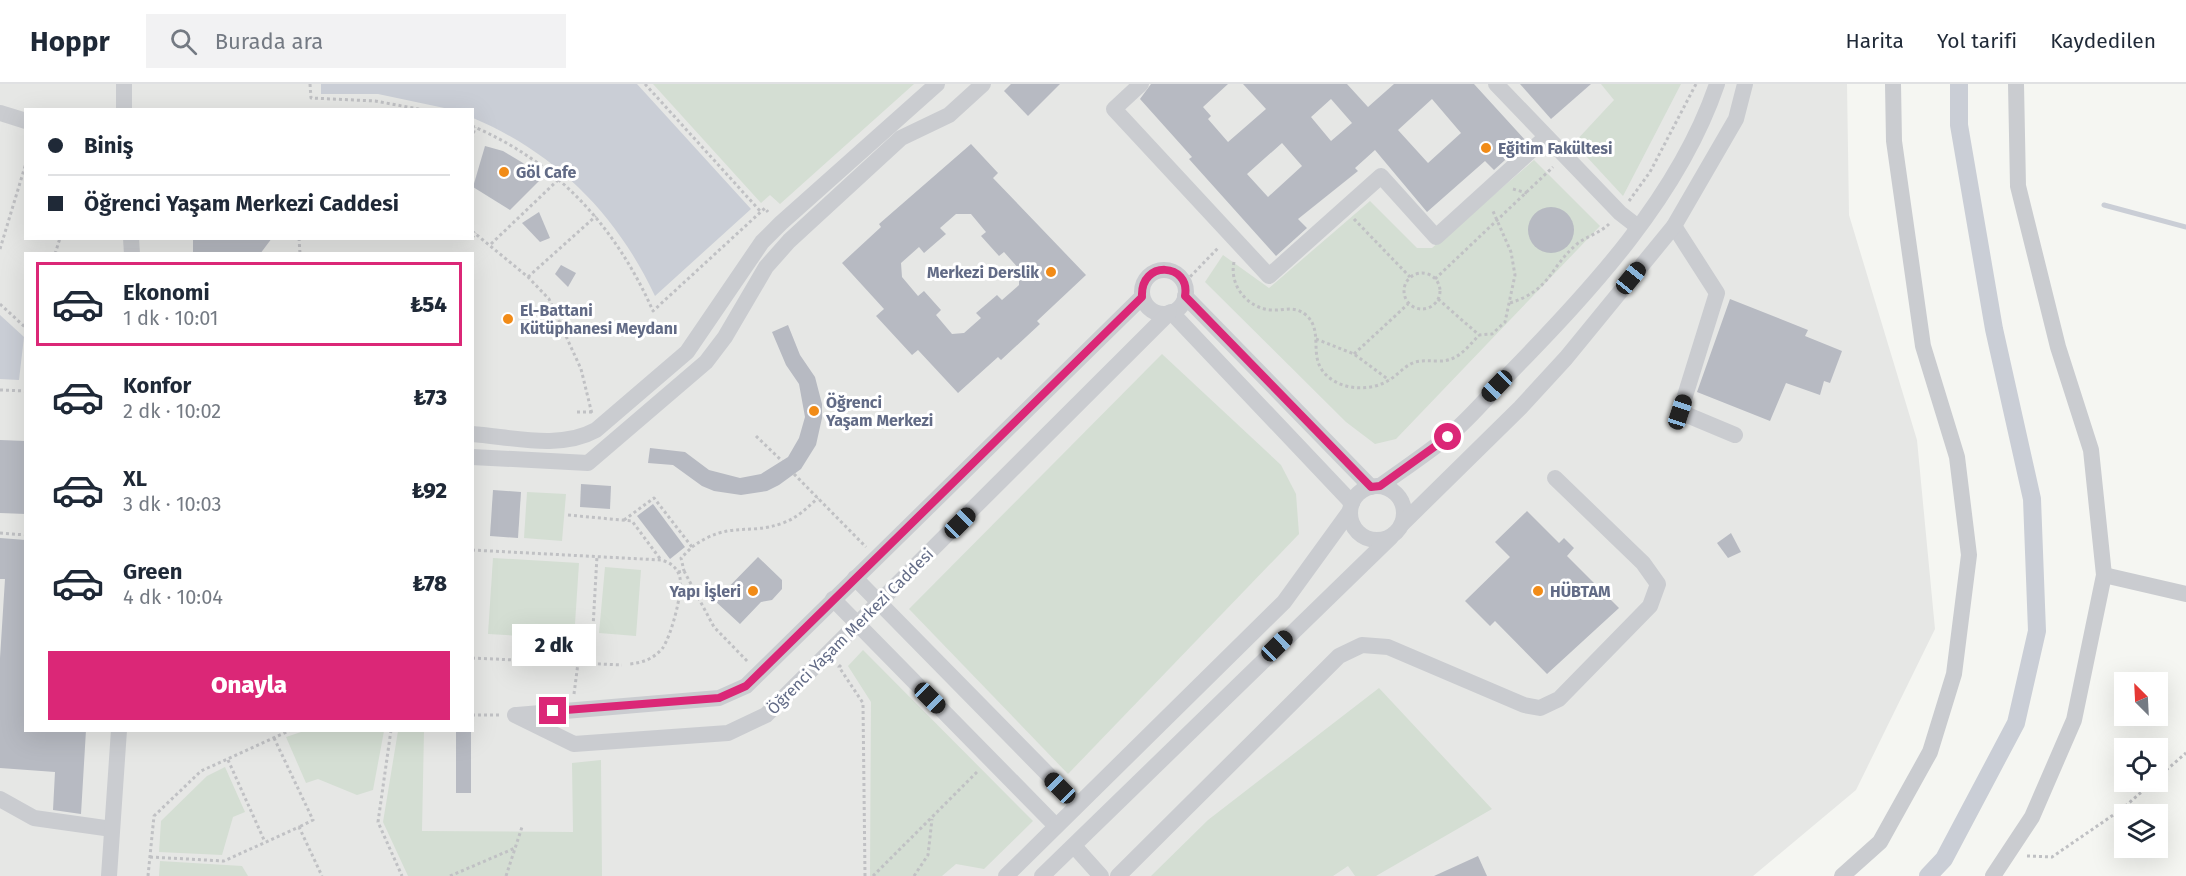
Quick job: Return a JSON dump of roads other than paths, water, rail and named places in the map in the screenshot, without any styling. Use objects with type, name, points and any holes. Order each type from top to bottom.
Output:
[{"type":"street","points":[[124,84],[124,108]]},
{"type":"street","points":[[474,435],[565,441],[581,438],[596,430],[687,352],[762,243],[781,223],[937,84]]},
{"type":"street","points":[[474,457],[588,463],[706,362],[725,337],[766,267],[789,241],[901,138],[949,115],[982,84]]},
{"type":"street","points":[[1142,84],[1114,109],[1269,276],[1382,176],[1436,237],[1546,137]]},
{"type":"street","points":[[1496,84],[1620,213],[1638,227]]},
{"type":"street","points":[[1006,876],[1284,602],[1363,490],[1375,486],[1448,437],[1547,335],[1638,227],[1678,168],[1707,113],[1717,84]]},
{"type":"street","points":[[1042,876],[1520,408],[1566,358],[1674,226],[1736,118],[1745,84]]},
{"type":"street","points":[[1842,876],[1880,842],[1930,752],[1954,674],[1969,555],[1957,457],[1923,346],[1894,141],[1893,84]]},
{"type":"street","points":[[1993,876],[2032,817],[2074,720],[2104,575],[2091,450],[2058,347],[2018,186],[2016,84]]},
{"type":"street","points":[[0,113],[24,120]]},
{"type":"street","points":[[1674,226],[1718,293],[1680,412],[1735,435]]},
{"type":"street","points":[[1171,271],[1185,289],[1375,486],[1388,488],[1401,500],[1404,507],[1396,530],[1374,540],[1359,533],[1354,527],[1351,507],[1170,313],[1150,309],[1142,297],[1144,282],[1155,272],[1171,271]]},
{"type":"street","points":[[1170,313],[1178,309],[1185,289]]},
{"type":"street","name":"Öğrenci Yaşam Merkezi Caddesi","points":[[1142,297],[746,686],[719,698],[515,715],[574,744],[728,733],[766,715],[1170,313]]},
{"type":"street","points":[[1118,876],[1339,656],[1362,645],[1388,647],[1524,705],[1540,708],[1559,699],[1650,606],[1658,584],[1643,563],[1555,478]]},
{"type":"street","points":[[2104,575],[2186,594]]},
{"type":"street","points":[[855,578],[1077,804]]},
{"type":"street","points":[[833,599],[1056,826]]},
{"type":"street","points":[[109,876],[119,732]]},
{"type":"street","points":[[0,799],[34,818],[112,829]]},
{"type":"street","points":[[1074,846],[1101,876]]},
{"type":"waterway","points":[[1928,876],[1944,859],[2016,723],[2037,631],[2032,499],[1994,329],[1959,125],[1959,84]]},
{"type":"waterway","points":[[2104,205],[2186,227]]},
{"type":"place","name":"Eğitim Fakültesi","points":[[1486,148]]},
{"type":"place","name":"Göl Cafe","points":[[504,172]]},
{"type":"place","name":"Merkezi Derslik","points":[[1051,272]]},
{"type":"place","name":"El-Battani Kütüphanesi Meydanı","points":[[508,319]]},
{"type":"place","name":"Öğrenci Yaşam Merkezi","points":[[814,411]]},
{"type":"place","name":"Yapı İşleri","points":[[753,591]]},
{"type":"place","name":"HÜBTAM","points":[[1538,591]]}]
